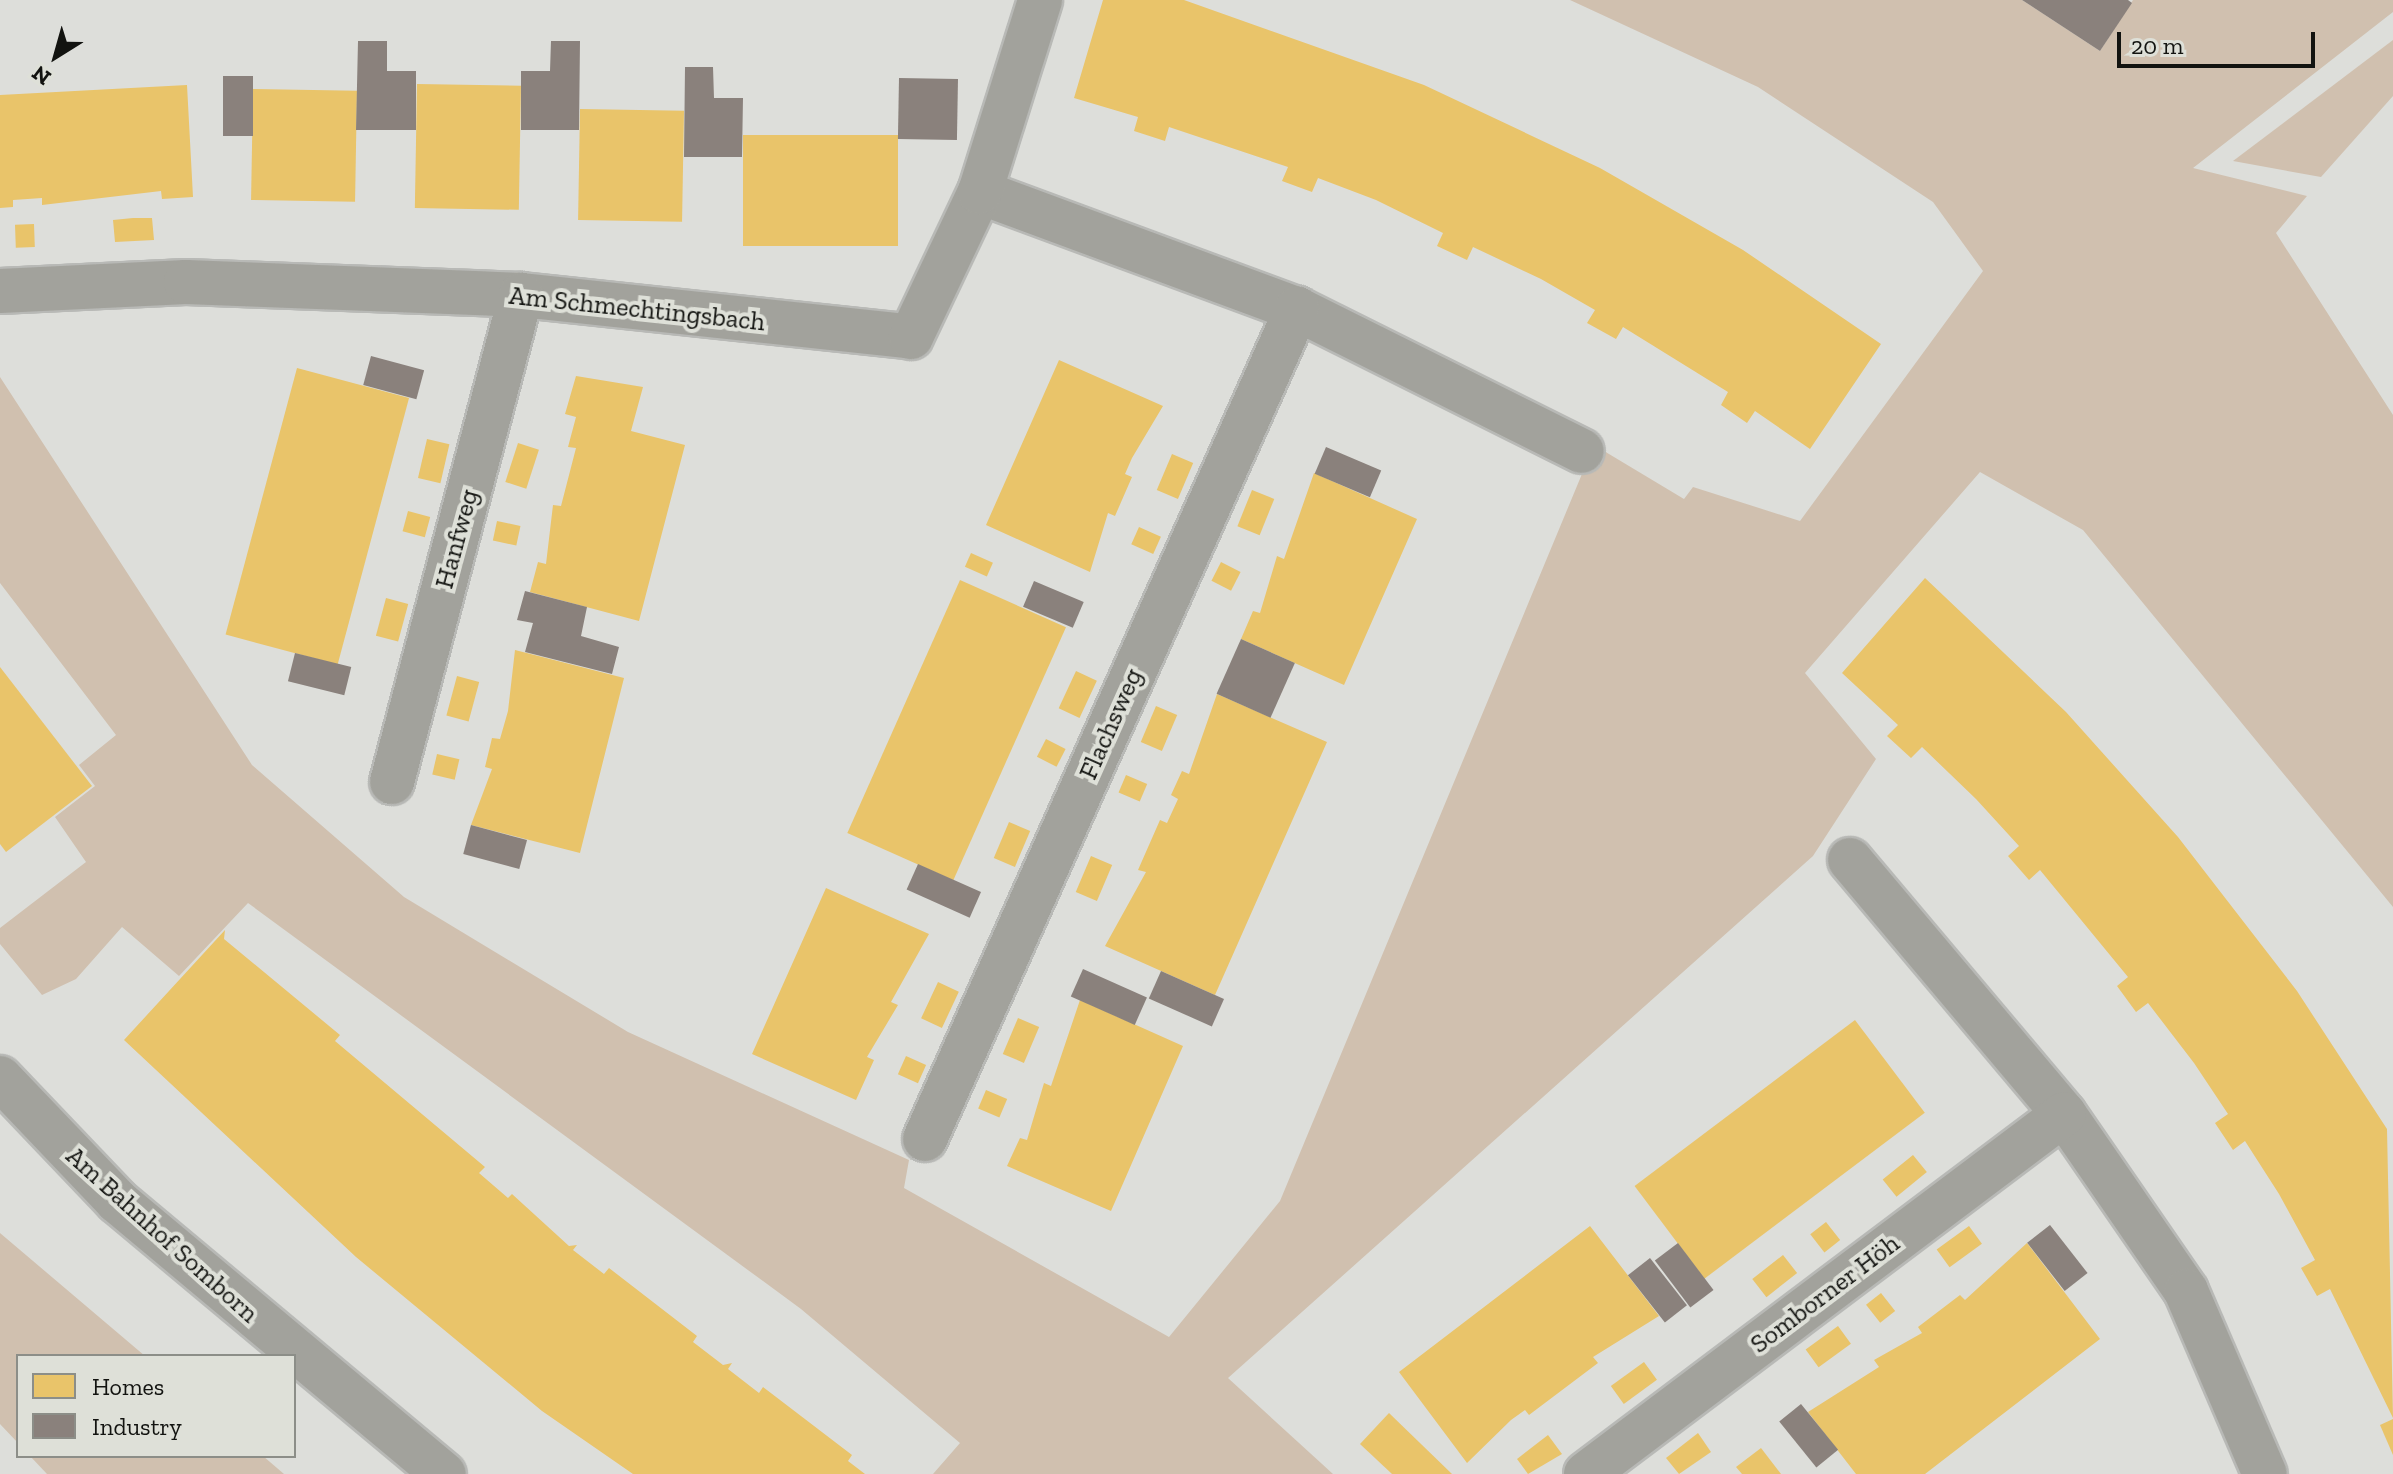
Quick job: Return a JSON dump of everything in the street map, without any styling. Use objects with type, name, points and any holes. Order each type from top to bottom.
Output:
[{"type":"street","name":"Am Schmechtingsbach","points":[[0,291],[186,282],[521,295],[911,337],[980,192],[1040,0]]},
{"type":"street","points":[[980,192],[1297,309],[1582,451]]},
{"type":"street","name":"Hanfweg","points":[[392,782],[521,295]]},
{"type":"street","name":"Flachsweg","points":[[925,1139],[1297,309]]},
{"type":"street","points":[[1850,860],[2064,1114],[2186,1291],[2265,1474]]},
{"type":"street","name":"Am Bahnhof Somborn","points":[[0,1078],[117,1201],[444,1474]]},
{"type":"street","name":"Somborner Höh","points":[[1586,1474],[2064,1114]]},
{"type":"shaded area","points":[[1570,0],[2022,0],[2100,51],[2133,0],[2393,0],[2393,12],[2193,168],[2307,196],[2276,233],[2393,415],[2393,907],[2083,530],[1980,472],[1805,673],[1876,759],[1813,856],[1228,1378],[1333,1474],[933,1474],[960,1443],[801,1309],[248,903],[179,976],[122,927],[76,979],[42,995],[0,944],[0,928],[86,862],[55,817],[95,786],[79,765],[116,735],[0,583],[0,377],[252,765],[404,897],[628,1032],[909,1160],[904,1188],[1169,1337],[1280,1201],[1594,445],[1684,499],[1693,487],[1800,521],[1983,271],[1933,202],[1758,87]]},
{"type":"shaded area","points":[[2393,40],[2393,96],[2321,177],[2233,161]]},
{"type":"shaded area","points":[[0,1233],[143,1354],[16,1354],[16,1441],[0,1424]]},
{"type":"shaded area","points":[[32,1458],[265,1458],[284,1474],[47,1474]]},
{"type":"building: Homes","points":[[1103,0],[1184,0],[1424,85],[1600,168],[1743,250],[1881,344],[1810,449],[1755,411],[1747,423],[1721,405],[1728,392],[1623,327],[1616,339],[1587,323],[1595,310],[1541,279],[1473,247],[1467,260],[1437,246],[1443,233],[1376,200],[1318,178],[1312,192],[1282,181],[1288,167],[1169,127],[1165,141],[1134,131],[1138,117],[1074,98]]},
{"type":"building: Homes","points":[[417,84],[521,86],[519,210],[415,208]]},
{"type":"building: Homes","points":[[187,85],[193,197],[162,199],[161,191],[42,205],[42,198],[13,200],[13,207],[0,208],[0,95]]},
{"type":"building: Homes","points":[[253,89],[357,91],[355,202],[251,200]]},
{"type":"building: Homes","points":[[580,109],[684,111],[682,222],[578,220]]},
{"type":"building: Homes","points":[[743,135],[898,135],[898,246],[743,246]]},
{"type":"building: Homes","points":[[152,218],[154,240],[115,242],[113,220]]},
{"type":"building: Homes","points":[[34,224],[35,247],[16,248],[15,225]]},
{"type":"building: Homes","points":[[1059,360],[1163,406],[1132,458],[1125,474],[1132,477],[1115,516],[1108,513],[1090,572],[986,525]]},
{"type":"building: Homes","points":[[297,368],[409,398],[338,665],[226,635]]},
{"type":"building: Homes","points":[[576,376],[643,387],[631,431],[685,445],[639,621],[530,592],[538,562],[546,564],[553,505],[561,506],[576,448],[568,447],[576,417],[565,414]]},
{"type":"building: Homes","points":[[427,439],[449,444],[440,483],[418,478]]},
{"type":"building: Homes","points":[[518,443],[539,450],[526,489],[505,482]]},
{"type":"building: Homes","points":[[1172,454],[1193,463],[1178,499],[1157,490]]},
{"type":"building: Homes","points":[[1314,473],[1417,519],[1344,685],[1241,639],[1253,611],[1260,613],[1277,556],[1284,559]]},
{"type":"building: Homes","points":[[1252,490],[1274,499],[1260,535],[1237,526]]},
{"type":"building: Homes","points":[[408,511],[430,517],[425,537],[403,531]]},
{"type":"building: Homes","points":[[497,521],[520,526],[516,546],[493,541]]},
{"type":"building: Homes","points":[[1139,527],[1161,537],[1153,554],[1131,544]]},
{"type":"building: Homes","points":[[971,553],[993,563],[987,576],[965,567]]},
{"type":"building: Homes","points":[[1221,562],[1241,572],[1231,591],[1211,581]]},
{"type":"building: Homes","points":[[1925,578],[2066,712],[2178,837],[2297,991],[2387,1129],[2393,1418],[2330,1289],[2317,1296],[2301,1268],[2315,1260],[2279,1194],[2245,1141],[2233,1150],[2215,1123],[2228,1114],[2194,1063],[2148,1003],[2136,1012],[2117,986],[2128,977],[2040,870],[2029,880],[2008,856],[2019,846],[1922,747],[1911,758],[1887,736],[1898,725],[1842,673]]},
{"type":"building: Homes","points":[[960,580],[1066,627],[953,880],[847,833]]},
{"type":"building: Homes","points":[[386,598],[408,604],[398,642],[376,636]]},
{"type":"building: Homes","points":[[515,650],[624,678],[580,853],[471,825],[492,769],[485,767],[492,738],[500,739],[508,711]]},
{"type":"building: Homes","points":[[0,667],[92,786],[6,852],[0,844]]},
{"type":"building: Homes","points":[[1076,671],[1097,681],[1080,718],[1059,708]]},
{"type":"building: Homes","points":[[457,676],[479,682],[469,722],[446,716]]},
{"type":"building: Homes","points":[[1217,694],[1327,742],[1215,995],[1105,946],[1146,872],[1138,870],[1160,820],[1167,823],[1178,799],[1171,795],[1182,771],[1189,774]]},
{"type":"building: Homes","points":[[1156,706],[1177,715],[1162,751],[1141,742]]},
{"type":"building: Homes","points":[[1046,739],[1066,749],[1057,767],[1037,757]]},
{"type":"building: Homes","points":[[437,754],[459,759],[455,780],[432,774]]},
{"type":"building: Homes","points":[[1126,775],[1147,784],[1140,801],[1119,792]]},
{"type":"building: Homes","points":[[1009,822],[1030,831],[1015,867],[994,858]]},
{"type":"building: Homes","points":[[1091,856],[1112,865],[1097,901],[1076,892]]},
{"type":"building: Homes","points":[[826,888],[929,934],[891,1002],[898,1005],[867,1057],[874,1060],[856,1100],[752,1054]]},
{"type":"building: Homes","points":[[225,930],[224,939],[340,1035],[335,1041],[485,1167],[479,1173],[508,1198],[512,1194],[569,1246],[577,1245],[573,1250],[604,1274],[609,1268],[697,1336],[693,1342],[723,1365],[732,1363],[728,1369],[759,1393],[763,1387],[852,1455],[848,1461],[865,1474],[633,1474],[542,1411],[356,1257],[124,1040]]},
{"type":"building: Homes","points":[[938,982],[959,992],[942,1028],[921,1018]]},
{"type":"building: Homes","points":[[1080,1000],[1183,1046],[1111,1211],[1007,1166],[1020,1138],[1027,1140],[1044,1083],[1051,1086]]},
{"type":"building: Homes","points":[[1018,1018],[1039,1027],[1024,1063],[1003,1054]]},
{"type":"building: Homes","points":[[1855,1020],[1925,1113],[1704,1279],[1635,1186]]},
{"type":"building: Homes","points":[[906,1056],[926,1065],[918,1083],[898,1074]]},
{"type":"building: Homes","points":[[986,1090],[1007,1099],[999,1117],[978,1108]]},
{"type":"building: Homes","points":[[1913,1155],[1927,1172],[1897,1197],[1883,1180]]},
{"type":"building: Homes","points":[[1826,1222],[1840,1240],[1824,1252],[1810,1234]]},
{"type":"building: Homes","points":[[1590,1226],[1659,1316],[1593,1357],[1598,1363],[1529,1415],[1525,1410],[1511,1420],[1467,1463],[1399,1372]]},
{"type":"building: Homes","points":[[1969,1226],[1982,1244],[1950,1267],[1937,1250]]},
{"type":"building: Homes","points":[[2027,1243],[2100,1339],[1925,1474],[1856,1474],[1808,1412],[1879,1367],[1874,1360],[1922,1333],[1918,1327],[1960,1295],[1965,1300]]},
{"type":"building: Homes","points":[[1783,1255],[1797,1273],[1766,1297],[1752,1279]]},
{"type":"building: Homes","points":[[1881,1293],[1895,1311],[1880,1323],[1866,1305]]},
{"type":"building: Homes","points":[[1838,1326],[1851,1344],[1819,1367],[1806,1350]]},
{"type":"building: Homes","points":[[1644,1362],[1657,1380],[1624,1404],[1611,1386]]},
{"type":"building: Homes","points":[[1389,1413],[1452,1474],[1392,1474],[1360,1444]]},
{"type":"building: Homes","points":[[2393,1419],[2393,1455],[2380,1425]]},
{"type":"building: Homes","points":[[1698,1433],[1711,1452],[1679,1474],[1666,1458]]},
{"type":"building: Homes","points":[[1548,1435],[1562,1454],[1528,1474],[1517,1459]]},
{"type":"building: Homes","points":[[1761,1448],[1781,1474],[1742,1474],[1736,1467]]},
{"type":"building: Industry","points":[[2022,0],[2128,0],[2132,3],[2100,51]]},
{"type":"building: Industry","points":[[358,41],[387,41],[387,71],[416,71],[416,130],[356,130]]},
{"type":"building: Industry","points":[[551,41],[580,41],[579,130],[521,130],[521,71],[550,71]]},
{"type":"building: Industry","points":[[685,67],[713,67],[714,98],[743,98],[742,157],[684,157]]},
{"type":"building: Industry","points":[[223,76],[253,76],[253,136],[223,136]]},
{"type":"building: Industry","points":[[899,78],[958,79],[957,140],[898,139]]},
{"type":"building: Industry","points":[[371,356],[424,370],[416,399],[363,385]]},
{"type":"building: Industry","points":[[1326,447],[1381,470],[1370,497],[1315,474]]},
{"type":"building: Industry","points":[[1034,581],[1084,602],[1073,628],[1023,607]]},
{"type":"building: Industry","points":[[525,591],[587,607],[581,636],[619,647],[612,674],[525,652],[533,623],[517,620]]},
{"type":"building: Industry","points":[[1241,639],[1295,663],[1270,718],[1217,694]]},
{"type":"building: Industry","points":[[295,653],[351,667],[344,695],[288,681]]},
{"type":"building: Industry","points":[[471,825],[527,840],[519,869],[463,854]]},
{"type":"building: Industry","points":[[918,864],[981,892],[970,918],[907,890]]},
{"type":"building: Industry","points":[[1083,969],[1147,997],[1135,1025],[1071,996]]},
{"type":"building: Industry","points":[[1161,971],[1224,999],[1212,1026],[1149,998]]},
{"type":"building: Industry","points":[[2050,1225],[2088,1273],[2065,1291],[2027,1243]]},
{"type":"building: Industry","points":[[1678,1243],[1714,1290],[1690,1308],[1655,1260]]},
{"type":"building: Industry","points":[[1650,1258],[1687,1305],[1665,1323],[1628,1275]]},
{"type":"building: Industry","points":[[1801,1404],[1838,1450],[1816,1467],[1779,1422]]}]
